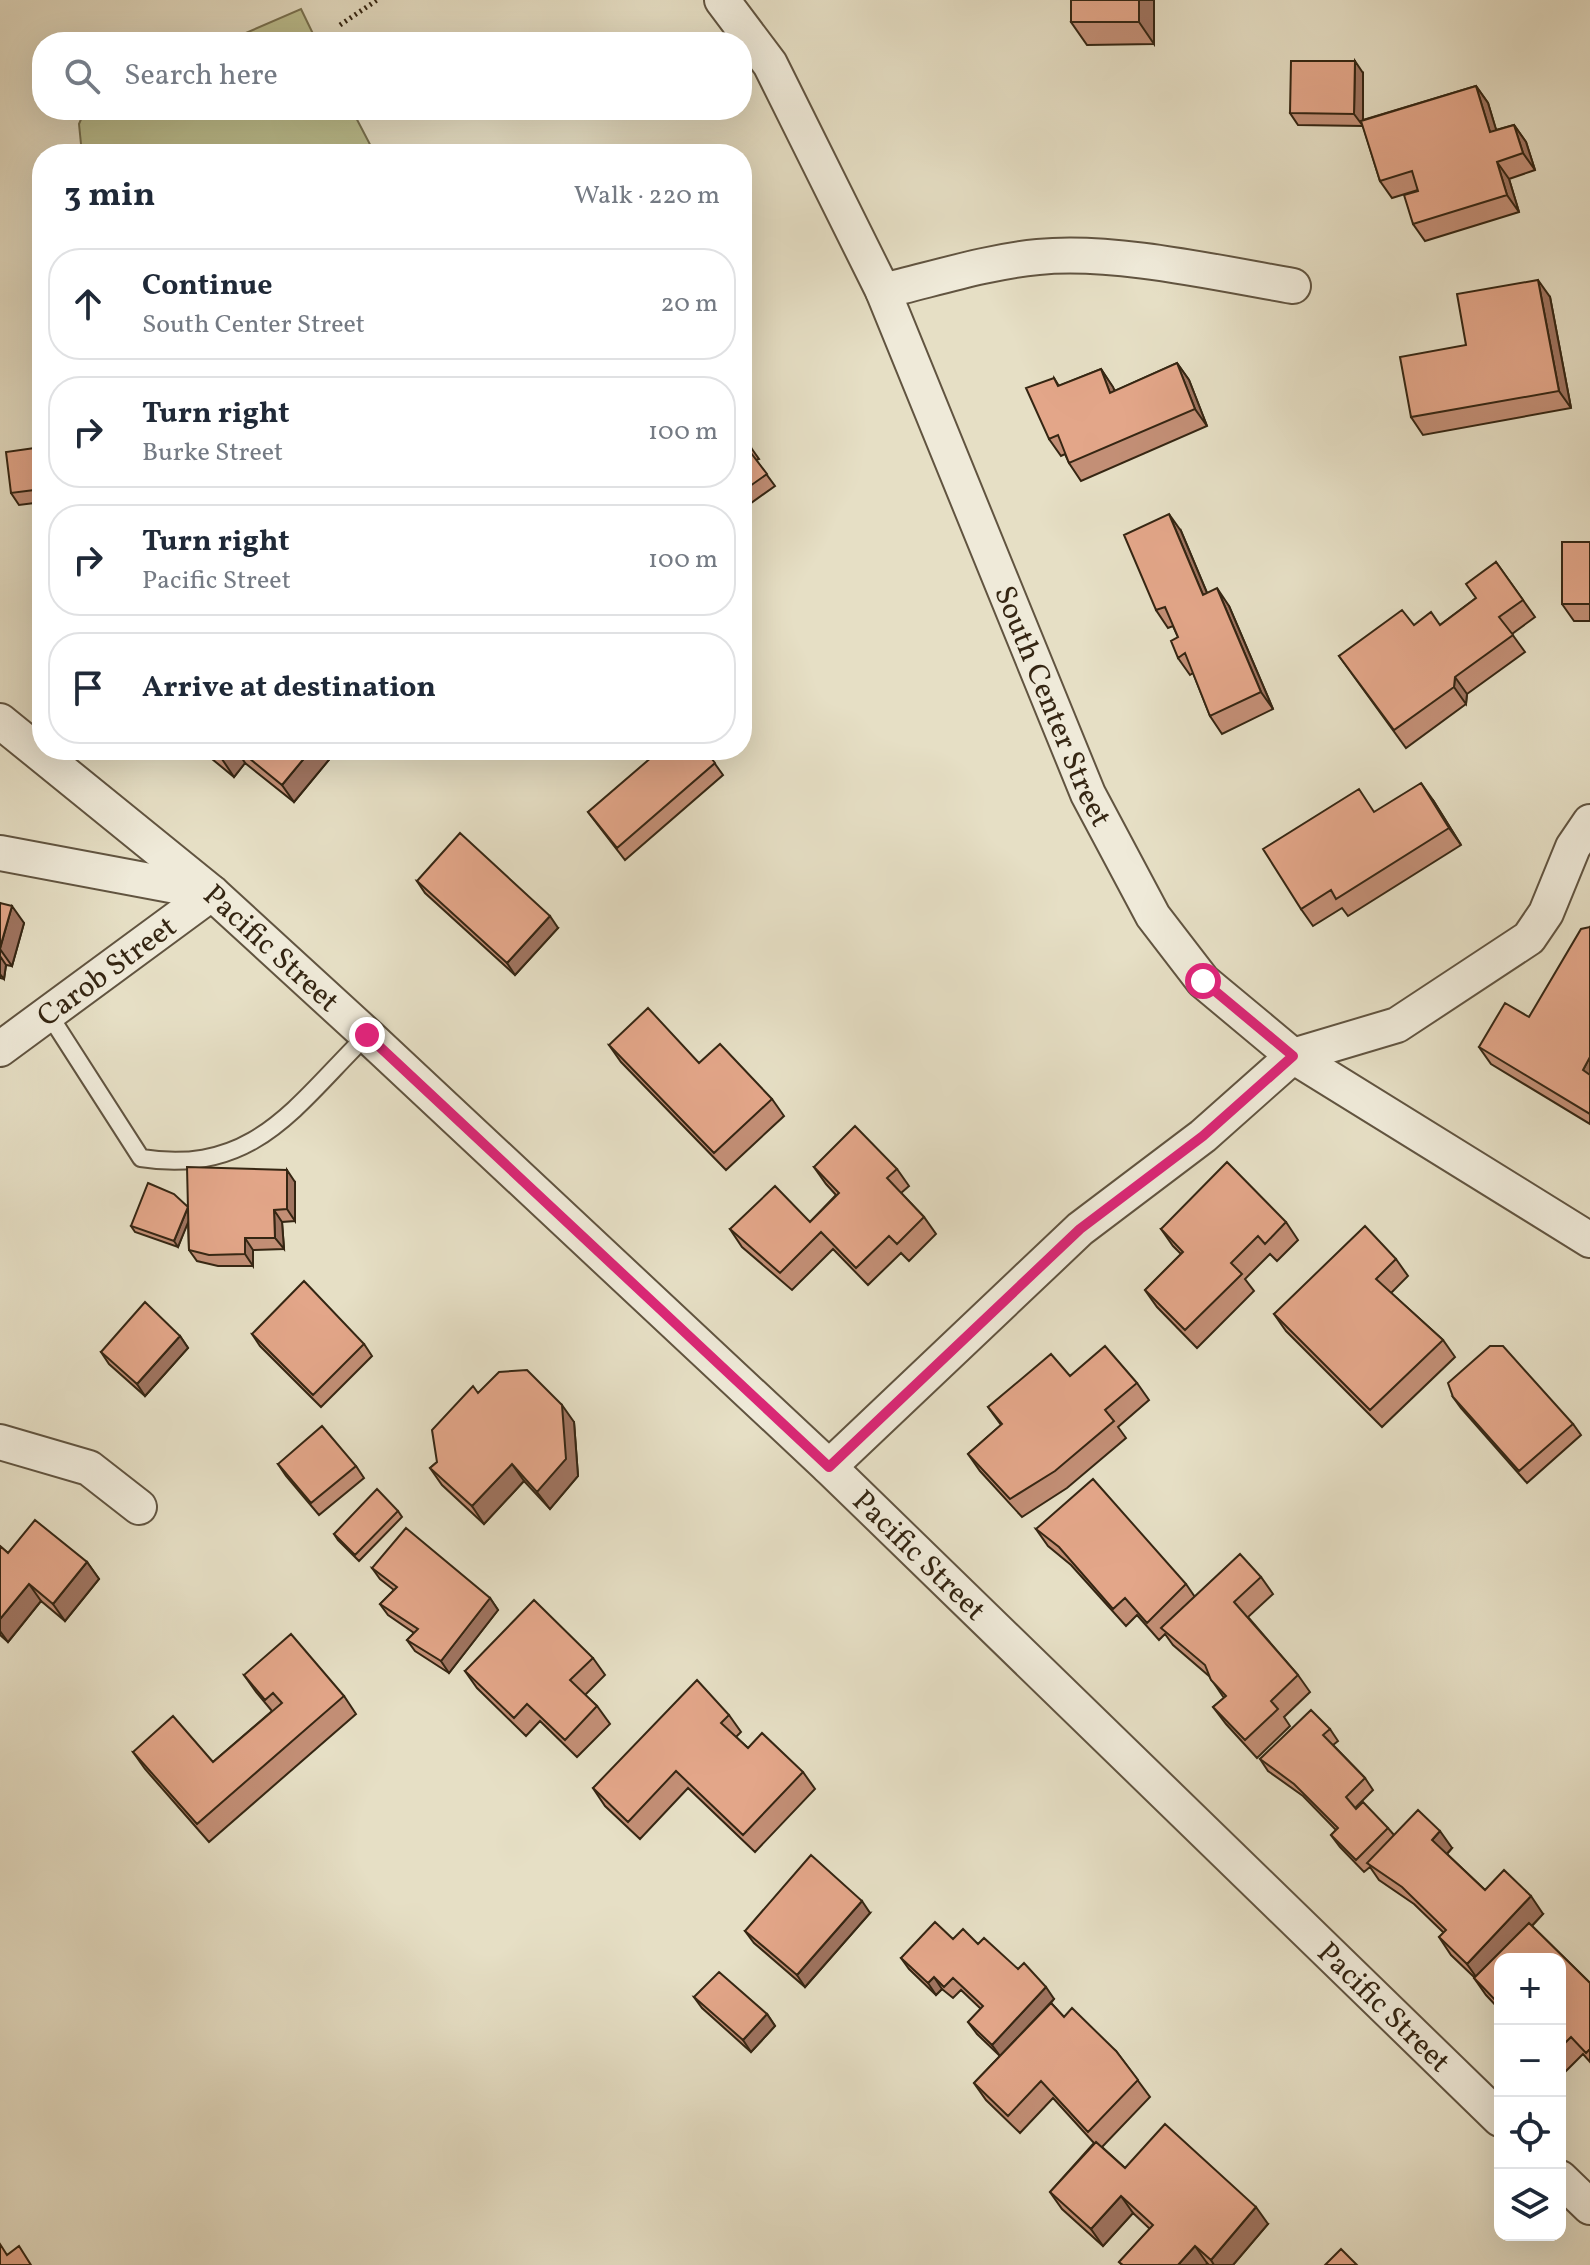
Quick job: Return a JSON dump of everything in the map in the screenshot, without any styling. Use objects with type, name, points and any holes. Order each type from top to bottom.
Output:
[{"type":"street","name":"South Center Street","points":[[722,0],[746,32]]},
{"type":"street","name":"South Center Street","points":[[752,40],[770,64],[883,291],[1088,794],[1153,916],[1203,981],[1293,1056],[1590,1240]]},
{"type":"street","points":[[883,291],[1008,262],[1079,256],[1203,270],[1293,286]]},
{"type":"street","name":"Pacific Street","points":[[0,721],[32,747]]},
{"type":"street","name":"Pacific Street","points":[[48,760],[212,893],[829,1467],[1494,2113]]},
{"type":"street","points":[[829,1467],[1080,1229],[1203,1136],[1293,1056],[1397,1025],[1529,938],[1546,913],[1573,847],[1590,822]]},
{"type":"street","points":[[0,853],[212,893]]},
{"type":"street","name":"Carob Street","points":[[0,1049],[212,893]]},
{"type":"street","points":[[0,1442],[89,1468],[139,1507]]},
{"type":"street","points":[[1566,2184],[1590,2207]]},
{"type":"lane","points":[[48,1013],[141,1158],[172,1162],[222,1157],[268,1133],[367,1035]]},
{"type":"path","points":[[340,25],[377,0]]},
{"type":"green space","points":[[301,9],[312,32],[248,32]]},
{"type":"green space","points":[[81,120],[357,120],[370,144],[81,144]]},
{"type":"building","points":[[1071,0],[1139,0],[1139,22],[1071,22]]},
{"type":"building","points":[[1291,61],[1355,61],[1354,114],[1290,113]]},
{"type":"building","points":[[1476,86],[1490,132],[1514,125],[1523,153],[1497,162],[1507,195],[1413,224],[1404,195],[1418,191],[1412,171],[1380,181],[1361,121]]},
{"type":"building","points":[[1538,280],[1559,391],[1411,417],[1400,357],[1466,345],[1457,294]]},
{"type":"building","points":[[1177,363],[1195,409],[1069,463],[1058,435],[1049,439],[1026,388],[1054,378],[1058,386],[1101,369],[1110,393]]},
{"type":"building","points":[[32,448],[32,490],[11,493],[6,452]]},
{"type":"building","points":[[752,454],[767,474],[752,485]]},
{"type":"building","points":[[1169,514],[1203,595],[1217,588],[1261,692],[1210,716],[1185,653],[1178,658],[1171,641],[1178,637],[1165,607],[1156,610],[1124,535]]},
{"type":"building","points":[[1562,542],[1590,542],[1590,604],[1562,604]]},
{"type":"building","points":[[1496,562],[1523,600],[1499,617],[1513,635],[1455,677],[1454,687],[1394,730],[1339,656],[1402,610],[1414,625],[1431,612],[1440,625],[1476,598],[1466,584]]},
{"type":"building","points":[[251,760],[303,760],[282,785]]},
{"type":"building","points":[[648,760],[713,760],[715,763],[617,848],[588,812]]},
{"type":"building","points":[[1421,783],[1449,828],[1336,899],[1331,890],[1301,909],[1263,849],[1359,789],[1374,812]]},
{"type":"building","points":[[460,833],[550,916],[507,963],[417,881]]},
{"type":"building","points":[[0,903],[12,906],[0,948]]},
{"type":"building","points":[[1590,927],[1590,1057],[1583,1070],[1590,1075],[1590,1114],[1479,1047],[1505,1003],[1529,1017],[1581,929]]},
{"type":"building","points":[[648,1008],[699,1063],[720,1044],[772,1099],[714,1153],[609,1045]]},
{"type":"building","points":[[855,1126],[897,1169],[887,1178],[924,1217],[897,1244],[889,1236],[856,1268],[821,1232],[780,1273],[730,1229],[775,1186],[810,1222],[839,1193],[814,1167]]},
{"type":"building","points":[[1227,1162],[1286,1222],[1265,1244],[1258,1236],[1231,1263],[1242,1274],[1185,1330],[1145,1290],[1183,1252],[1161,1229]]},
{"type":"building","points":[[187,1167],[287,1170],[287,1209],[274,1210],[275,1238],[245,1238],[245,1254],[209,1255],[189,1250]]},
{"type":"building","points":[[148,1183],[174,1194],[188,1207],[174,1241],[131,1226]]},
{"type":"building","points":[[1365,1226],[1396,1259],[1376,1279],[1443,1340],[1370,1410],[1274,1314]]},
{"type":"building","points":[[304,1281],[364,1344],[313,1395],[252,1334]]},
{"type":"building","points":[[145,1302],[180,1336],[137,1384],[101,1352]]},
{"type":"building","points":[[1105,1346],[1137,1383],[1105,1410],[1114,1421],[1055,1471],[1010,1499],[968,1454],[1002,1424],[988,1407],[1051,1354],[1070,1376]]},
{"type":"building","points":[[1490,1346],[1503,1346],[1573,1424],[1519,1471],[1453,1397],[1448,1383]]},
{"type":"building","points":[[527,1370],[562,1405],[566,1459],[537,1492],[512,1464],[472,1506],[430,1468],[437,1462],[432,1430],[473,1386],[478,1393],[499,1372]]},
{"type":"building","points":[[322,1426],[356,1466],[311,1503],[278,1464]]},
{"type":"building","points":[[1093,1479],[1186,1584],[1147,1623],[1125,1598],[1113,1609],[1059,1547],[1036,1529]]},
{"type":"building","points":[[377,1489],[398,1511],[355,1555],[334,1534]]},
{"type":"building","points":[[35,1520],[87,1562],[53,1604],[29,1584],[0,1619],[0,1546],[8,1553]]},
{"type":"building","points":[[406,1528],[490,1598],[441,1661],[407,1640],[418,1629],[380,1604],[397,1587],[372,1568]]},
{"type":"building","points":[[1240,1554],[1261,1577],[1234,1602],[1298,1675],[1271,1701],[1278,1709],[1245,1740],[1213,1707],[1226,1696],[1211,1680],[1205,1665],[1161,1628]]},
{"type":"building","points":[[534,1600],[593,1658],[570,1680],[597,1706],[565,1740],[527,1704],[514,1718],[465,1671]]},
{"type":"building","points":[[291,1634],[344,1696],[197,1824],[133,1752],[173,1716],[213,1762],[282,1703],[273,1693],[265,1700],[244,1675]]},
{"type":"building","points":[[697,1680],[729,1715],[721,1723],[748,1748],[762,1733],[803,1772],[743,1835],[676,1771],[628,1822],[593,1788]]},
{"type":"building","points":[[1311,1710],[1330,1729],[1323,1735],[1365,1778],[1346,1797],[1356,1809],[1363,1802],[1388,1828],[1356,1860],[1331,1835],[1338,1828],[1294,1784],[1260,1759]]},
{"type":"building","points":[[1418,1810],[1440,1831],[1432,1840],[1485,1890],[1504,1870],[1531,1896],[1467,1964],[1439,1937],[1446,1930],[1402,1887],[1367,1863]]},
{"type":"building","points":[[811,1855],[862,1901],[797,1975],[745,1931]]},
{"type":"building","points":[[935,1922],[953,1939],[963,1929],[978,1944],[984,1938],[1018,1969],[1024,1963],[1046,1987],[992,2045],[968,2022],[983,2006],[953,1978],[944,1987],[934,1977],[928,1983],[901,1958]]},
{"type":"building","points":[[1529,1923],[1560,1953],[1499,1953]]},
{"type":"building","points":[[1494,1958],[1494,1999],[1474,1978]]},
{"type":"building","points":[[1566,1959],[1590,1983],[1590,2049],[1586,2053],[1571,2037],[1566,2042]]},
{"type":"building","points":[[719,1972],[767,2014],[743,2040],[694,1997]]},
{"type":"building","points":[[1051,2003],[1064,2017],[1072,2008],[1116,2051],[1138,2080],[1088,2132],[1041,2081],[1008,2116],[974,2083]]},
{"type":"building","points":[[1165,2124],[1256,2207],[1211,2260],[1195,2246],[1178,2265],[1123,2265],[1119,2262],[1153,2225],[1121,2196],[1091,2229],[1050,2192],[1096,2142],[1125,2168]]},
{"type":"building","points":[[0,2244],[7,2255],[19,2246],[31,2265],[0,2265]]},
{"type":"building","points":[[1341,2249],[1357,2265],[1325,2265]]},
{"type":"route","points":[[367,1035],[829,1467],[1080,1229],[1203,1136],[1293,1056],[1203,981]]}]
